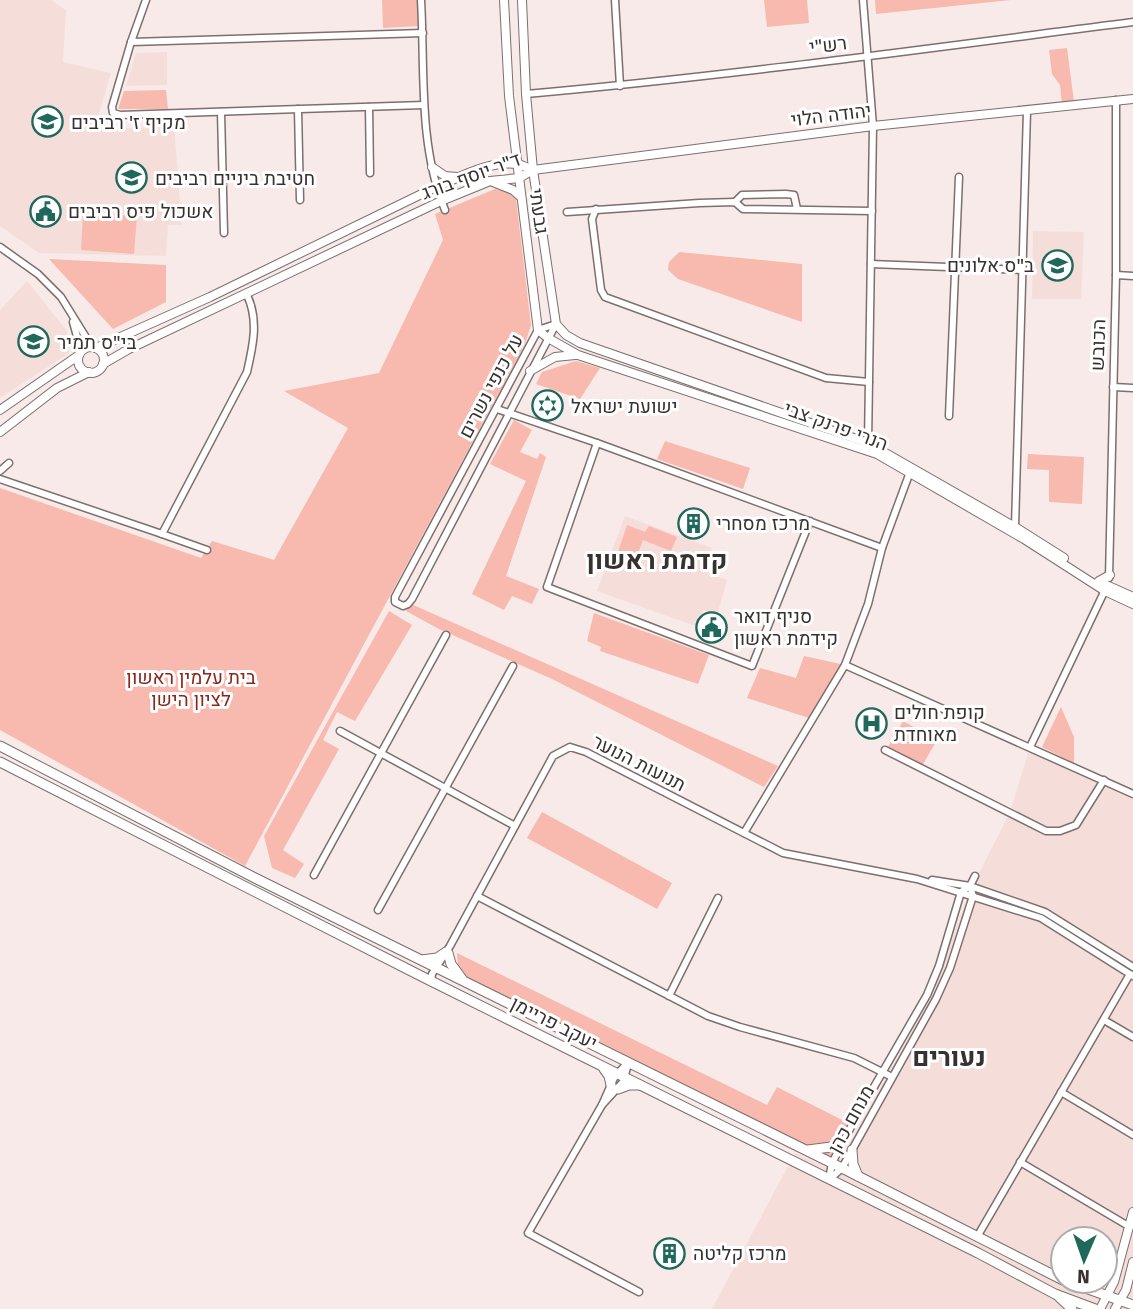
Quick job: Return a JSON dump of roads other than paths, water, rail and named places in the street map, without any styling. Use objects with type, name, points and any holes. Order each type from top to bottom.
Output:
[{"type":"main road","name":"יעקב פריימן","points":[[0,746],[418,960],[807,1150],[1049,1273]]},
{"type":"main road","name":"יעקב פריימן","points":[[0,762],[431,981],[954,1240],[1049,1291]]},
{"type":"main road","points":[[418,960],[430,960],[448,951],[451,964],[465,982]]},
{"type":"main road","points":[[600,1065],[614,1087],[641,1085]]},
{"type":"main road","points":[[807,1150],[824,1149],[843,1141]]},
{"type":"main road","points":[[852,1150],[853,1164],[858,1176]]},
{"type":"main road","points":[[1056,1295],[1072,1309]]},
{"type":"main road","name":"יעקב פריימן","points":[[1058,1295],[1098,1309]]},
{"type":"main road","name":"יעקב פריימן","points":[[1103,1295],[1117,1305],[1133,1305]]},
{"type":"street","points":[[146,0],[112,107],[113,113],[120,115],[424,105]]},
{"type":"street","points":[[421,0],[424,105],[432,167],[445,210]]},
{"type":"street","name":"גבעתי","points":[[504,0],[509,96],[538,330]]},
{"type":"street","name":"גבעתי","points":[[522,0],[533,170],[556,324]]},
{"type":"street","points":[[615,0],[620,86]]},
{"type":"street","points":[[863,0],[873,126],[868,443]]},
{"type":"street","name":"רש\"י","points":[[526,94],[620,86],[1133,22]]},
{"type":"street","points":[[131,42],[423,33]]},
{"type":"street","name":"יהודה הלוי","points":[[533,170],[873,126],[1133,99]]},
{"type":"street","name":"הכובש","points":[[1110,575],[1116,275],[1116,100]]},
{"type":"street","points":[[369,107],[370,173]]},
{"type":"street","points":[[298,109],[300,200]]},
{"type":"street","points":[[220,111],[223,233]]},
{"type":"street","points":[[1015,527],[1027,111]]},
{"type":"street","name":"ד\"ר יוסף בורג","points":[[94,347],[209,297],[460,177],[492,167],[517,164],[533,170]]},
{"type":"street","points":[[432,167],[445,176],[460,177]]},
{"type":"street","name":"ד\"ר יוסף בורג","points":[[103,364],[129,349],[441,201],[490,181],[519,178],[533,170]]},
{"type":"street","points":[[949,416],[959,177]]},
{"type":"street","points":[[490,181],[513,190],[522,198]]},
{"type":"street","points":[[567,212],[735,202],[742,195],[786,194],[794,195],[797,209]]},
{"type":"street","points":[[735,202],[743,209],[872,211]]},
{"type":"street","points":[[596,209],[592,219],[601,290],[605,296],[826,378],[869,382]]},
{"type":"street","points":[[0,247],[38,274],[61,297],[72,317],[94,347],[102,353],[103,364],[97,370],[57,388],[0,432]]},
{"type":"street","points":[[871,264],[1022,270]]},
{"type":"street","points":[[1116,275],[1133,276]]},
{"type":"street","points":[[162,534],[247,372],[253,347],[254,323],[252,306],[247,295]]},
{"type":"street","points":[[72,317],[80,366],[89,372]]},
{"type":"street","name":"על כנפי נשרים","points":[[556,324],[412,599],[403,606],[395,602],[395,597],[538,330],[556,324]]},
{"type":"street","name":"הנרי פרנק צבי","points":[[556,324],[566,335],[580,343],[868,443],[1133,604]]},
{"type":"street","points":[[538,330],[548,338]]},
{"type":"street","name":"הנרי פרנק צבי","points":[[548,338],[578,355],[877,454],[1015,527],[1104,586],[1133,597]]},
{"type":"street","points":[[0,411],[80,353],[94,347]]},
{"type":"street","points":[[530,371],[555,356],[578,355]]},
{"type":"street","points":[[1113,387],[1133,388]]},
{"type":"street","points":[[497,409],[882,548]]},
{"type":"street","points":[[597,443],[547,587],[752,666],[810,521]]},
{"type":"street","points":[[0,471],[9,463]]},
{"type":"street","points":[[744,833],[845,665],[868,604],[882,548],[911,470]]},
{"type":"street","points":[[0,479],[207,550]]},
{"type":"street","points":[[1030,747],[1110,575]]},
{"type":"street","points":[[314,875],[446,635]]},
{"type":"street","points":[[845,665],[1133,794]]},
{"type":"street","points":[[378,910],[513,666]]},
{"type":"street","points":[[340,731],[515,826]]},
{"type":"street","name":"תנועות הנוער","points":[[431,981],[553,756],[570,747],[586,752],[783,853],[917,879],[1041,918],[1132,973]]},
{"type":"street","points":[[885,750],[1046,831],[1060,831],[1076,825],[1104,780]]},
{"type":"street","points":[[961,892],[971,886],[975,876]]},
{"type":"street","name":"תנועות הנוער","points":[[917,879],[953,881],[1045,912],[1132,973]]},
{"type":"street","name":"מנחם כהן","points":[[829,1179],[842,1168],[936,999],[950,968],[973,896],[971,886]]},
{"type":"street","name":"מנחם כהן","points":[[829,1179],[832,1163],[843,1141],[927,995],[939,966],[961,892]]},
{"type":"street","points":[[477,897],[708,1016],[842,1054],[892,1077]]},
{"type":"street","points":[[669,996],[718,898]]},
{"type":"street","points":[[977,1237],[1132,973]]},
{"type":"street","points":[[1104,1020],[1133,1037]]},
{"type":"street","points":[[628,1062],[528,1233],[639,1292]]},
{"type":"street","points":[[1061,1092],[1133,1135]]},
{"type":"street","points":[[1020,1162],[1129,1227]]},
{"type":"street","points":[[1098,1309],[1108,1297],[1133,1212]]},
{"type":"street","points":[[1117,1305],[1126,1290],[1133,1262]]},
{"type":"place","name":"מקיף ז' רביבים","points":[[48,122]]},
{"type":"place","name":"חטיבת ביניים רביבים","points":[[132,178]]},
{"type":"place","name":"אשכול פיס רביבים","points":[[45,211]]},
{"type":"place","name":"ב\"ס אלונים","points":[[1057,265]]},
{"type":"place","name":"בי\"ס תמיר","points":[[34,342]]},
{"type":"place","name":"ישועת ישראל","points":[[548,406]]},
{"type":"place","name":"מרכז מסחרי","points":[[693,523]]},
{"type":"place","name":"סניף דואר קידמת ראשון","points":[[711,627]]},
{"type":"place","name":"קופת חולים מאוחדת","points":[[871,723]]},
{"type":"place","name":"מרכז קליטה","points":[[670,1253]]},
{"type":"district","name":"קדמת ראשון","points":[[657,560]]},
{"type":"district","name":"נעורים","points":[[949,1057]]},
{"type":"park label","name":"בית עלמין ראשון לציון הישן","points":[[191,688]]}]
